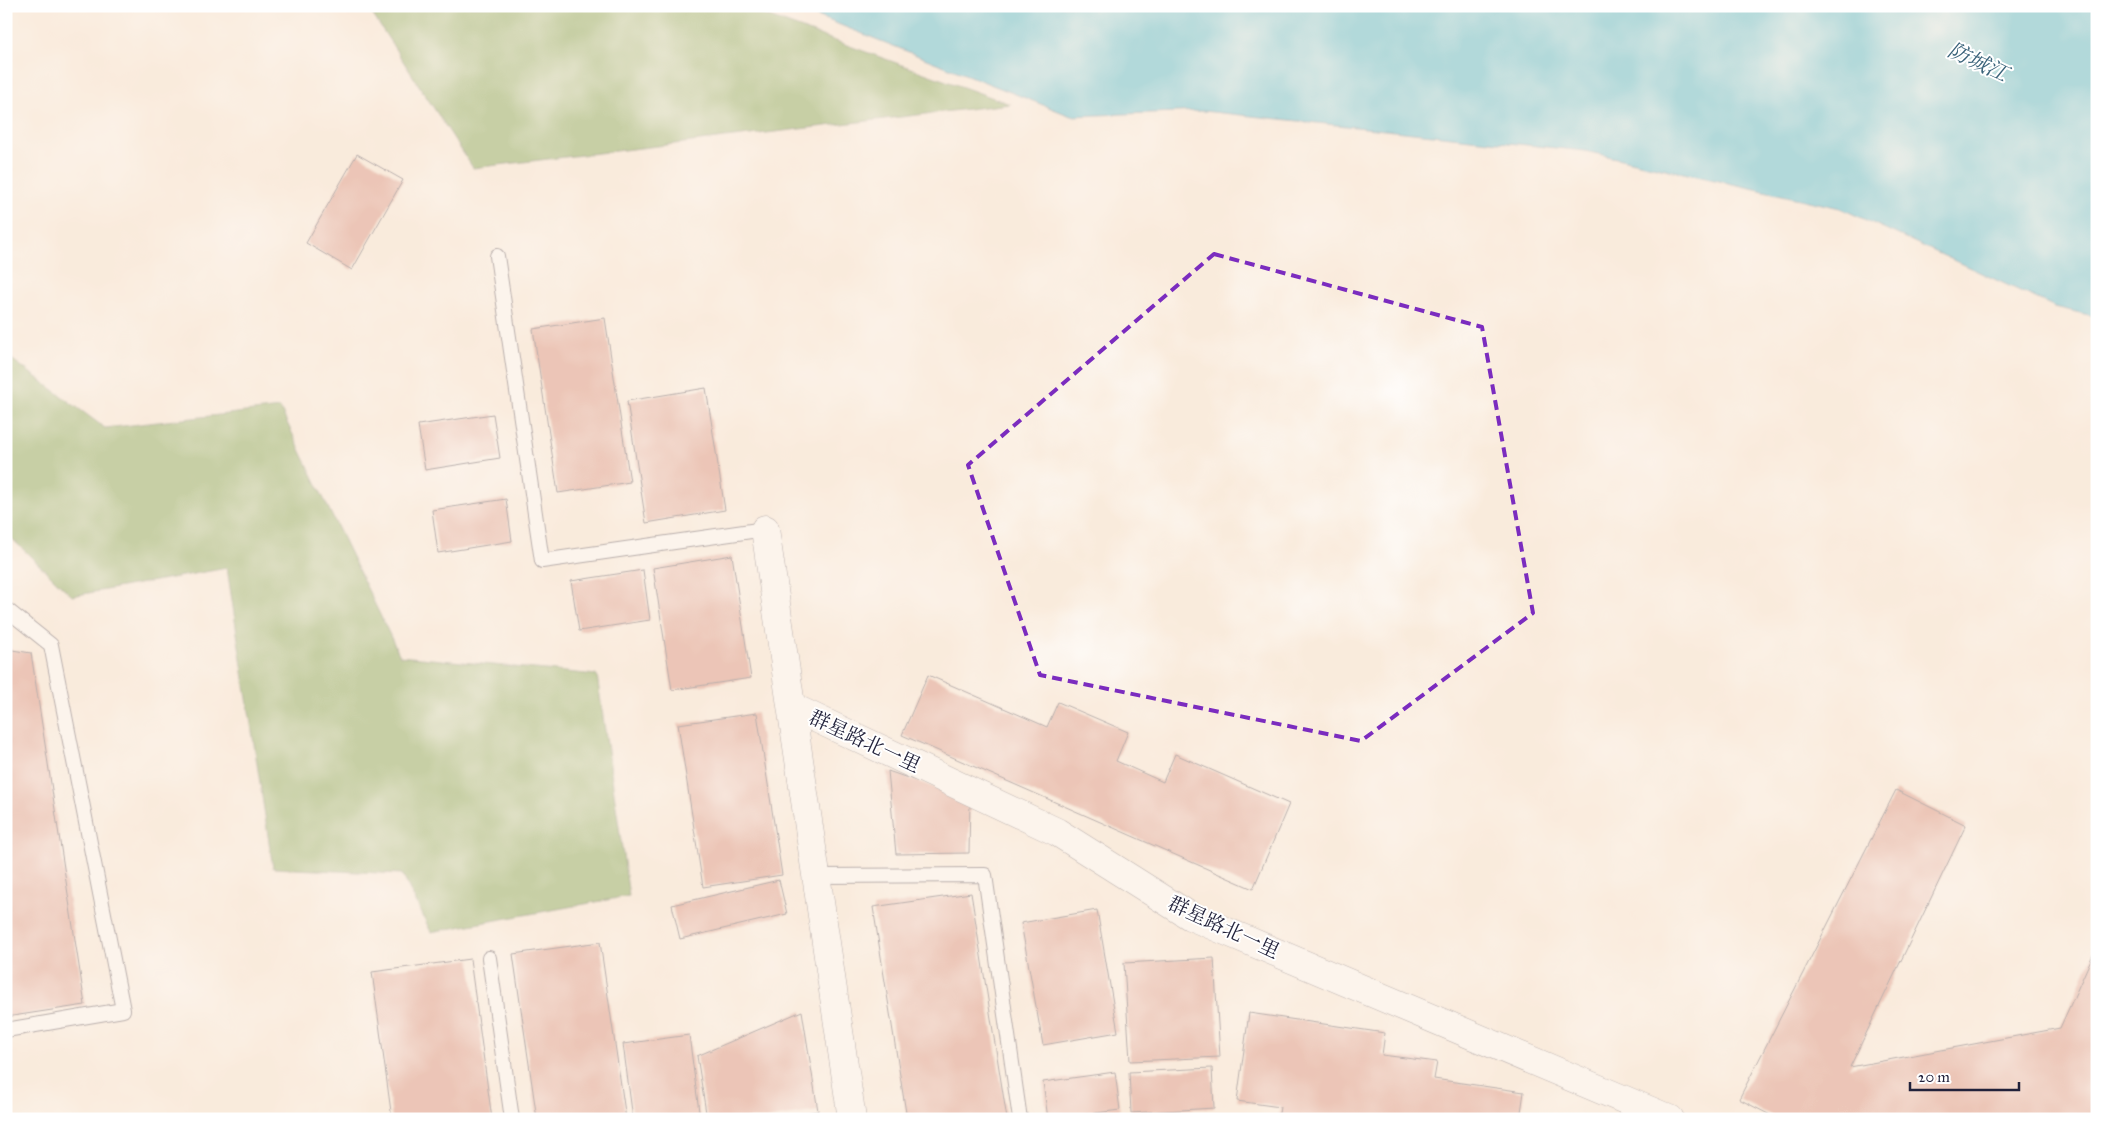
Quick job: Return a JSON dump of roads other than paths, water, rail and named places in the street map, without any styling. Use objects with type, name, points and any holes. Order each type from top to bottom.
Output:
[{"type":"street","points":[[765,529],[852,1119]]},
{"type":"street","name":"群星路北一里","points":[[792,707],[1058,832],[1190,916],[1670,1119]]},
{"type":"lane","points":[[498,256],[542,561],[765,529]]},
{"type":"lane","points":[[6,609],[51,644],[123,1010],[6,1030]]},
{"type":"lane","points":[[817,876],[985,875],[1020,1119]]},
{"type":"lane","points":[[489,958],[512,1119]]},
{"type":"water","name":"防城江","points":[[792,6],[2097,6],[2097,317],[2055,307],[1840,208],[1585,151],[1203,111],[1071,116]]}]
